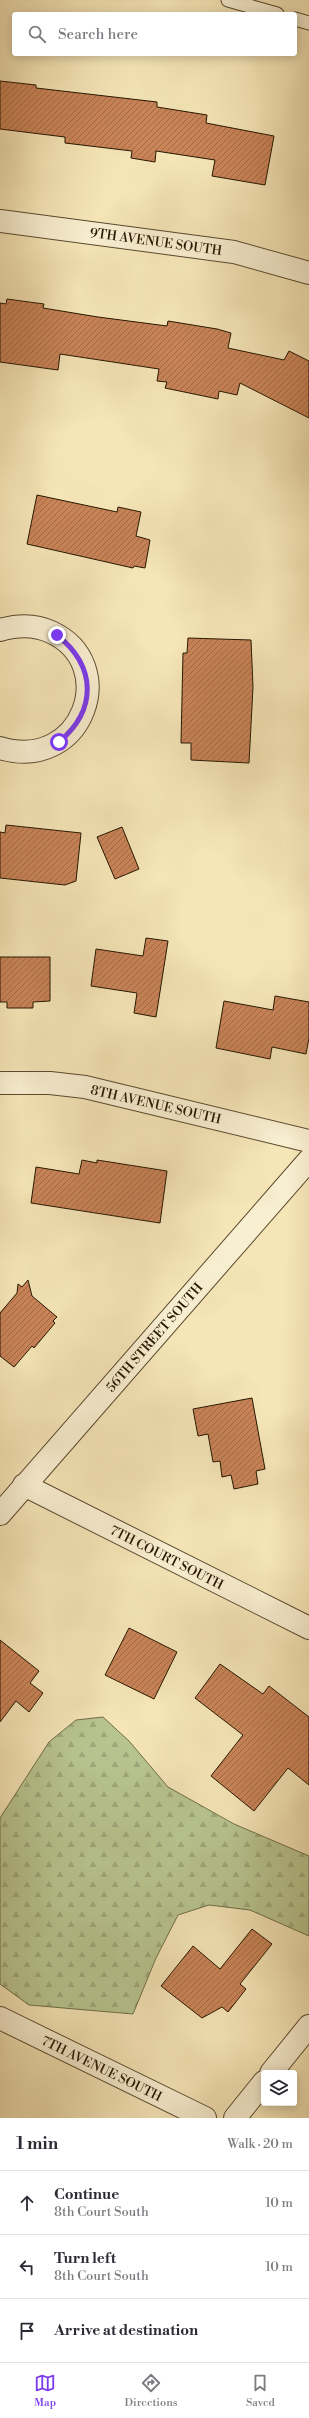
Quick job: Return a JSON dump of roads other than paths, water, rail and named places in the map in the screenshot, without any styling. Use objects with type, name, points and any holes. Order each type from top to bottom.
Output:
[{"type":"street","name":"9TH AVENUE SOUTH","points":[[0,221],[234,252],[309,273]]},
{"type":"street","points":[[0,630],[11,627],[27,626],[43,628],[57,635],[70,645],[79,658],[85,672],[88,689],[86,704],[80,719],[71,732],[59,742],[44,749],[29,753],[13,752],[0,748]]},
{"type":"street","name":"8TH AVENUE SOUTH","points":[[0,1083],[50,1083],[85,1088],[309,1141]]},
{"type":"street","name":"56TH STREET SOUTH","points":[[0,1514],[309,1160]]},
{"type":"street","name":"7TH COURT SOUTH","points":[[24,1486],[309,1628]]},
{"type":"street","name":"7TH AVENUE SOUTH","points":[[0,2018],[205,2118]]},
{"type":"street","points":[[273,2070],[309,2026]]},
{"type":"street","points":[[235,2118],[261,2086]]},
{"type":"lane","points":[[228,0],[270,12]]},
{"type":"lane","points":[[297,20],[309,23]]}]
